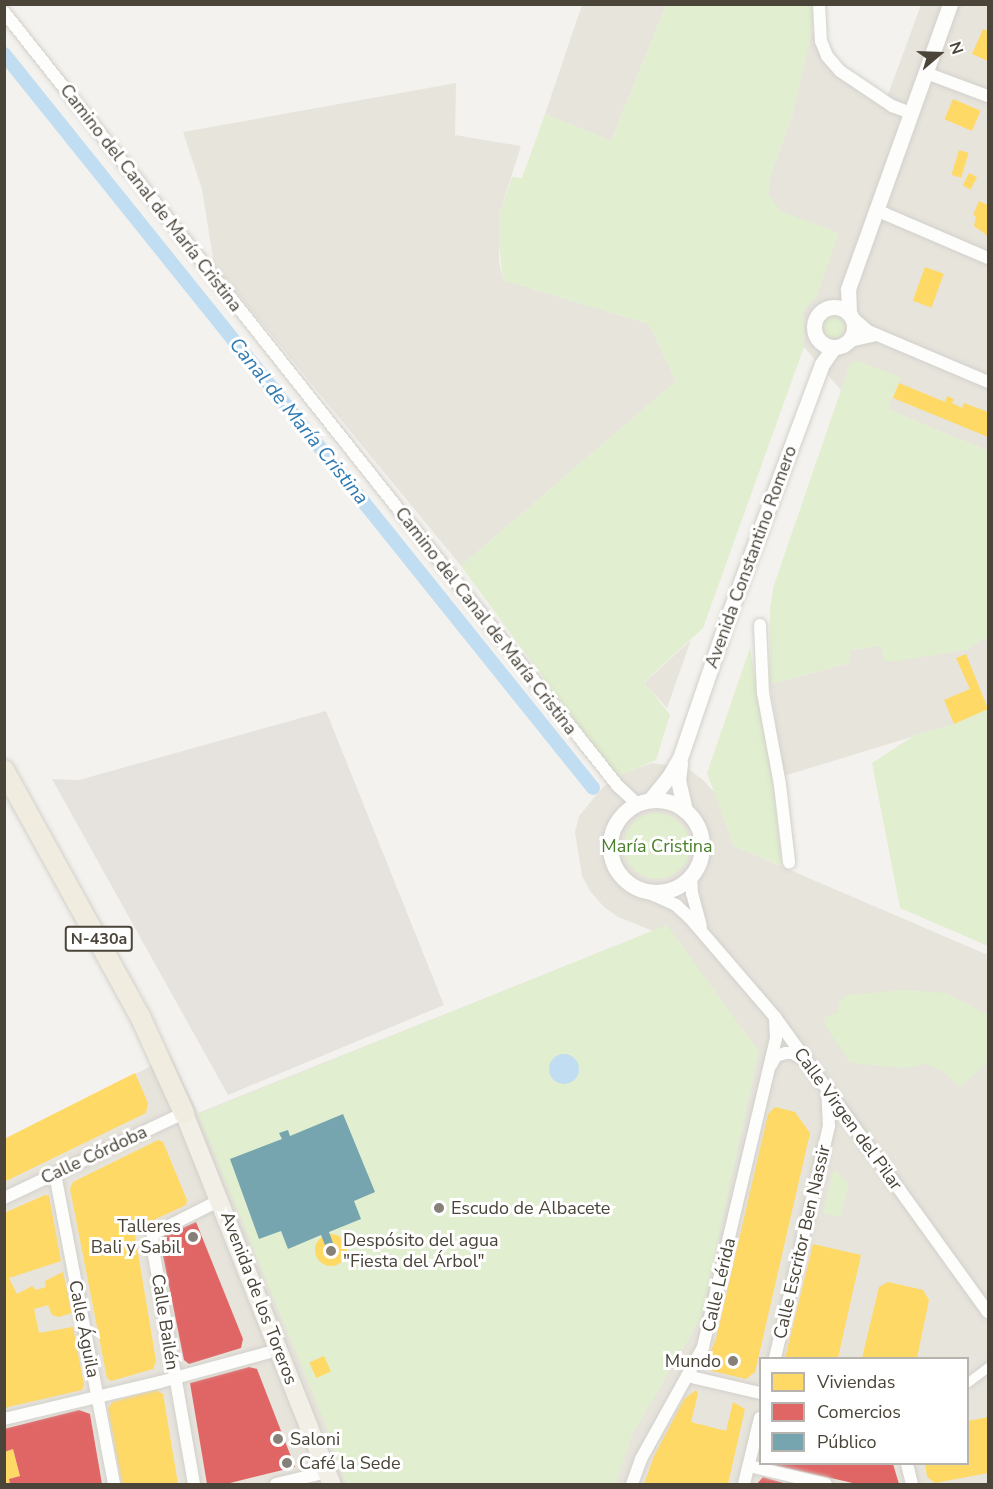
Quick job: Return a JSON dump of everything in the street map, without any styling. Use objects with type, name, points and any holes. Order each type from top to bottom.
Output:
[{"type":"highway","name":"N-430a","points":[[4,770],[140,1016],[184,1113]]},
{"type":"main road","name":"Avenida de los Toreros","points":[[184,1113],[330,1478]]},
{"type":"street","points":[[819,4],[821,41],[827,56],[840,71],[892,106],[911,113]]},
{"type":"street","points":[[874,334],[850,341],[845,345],[826,349],[814,332],[816,318],[846,293],[950,4]]},
{"type":"street","name":"Camino del Canal de María Cristina","points":[[4,12],[618,786],[643,801]]},
{"type":"street","points":[[926,73],[988,96]]},
{"type":"street","points":[[876,210],[988,258]]},
{"type":"street","points":[[846,293],[855,327],[850,341]]},
{"type":"street","points":[[832,307],[851,316],[874,334],[988,382]]},
{"type":"street","name":"Avenida Constantino Romero","points":[[685,810],[678,780],[680,758],[729,614],[826,349]]},
{"type":"street","points":[[760,625],[763,693],[780,785],[789,862]]},
{"type":"street","name":"Avenida Constantino Romero","points":[[643,801],[680,758]]},
{"type":"street","points":[[643,801],[669,801],[685,810],[699,828],[702,843],[701,857],[691,875],[669,891],[647,892],[633,887],[613,866],[609,851],[610,836],[615,823],[624,811],[643,801]]},
{"type":"street","name":"Calle Virgen del Pilar","points":[[691,875],[692,893],[702,930]]},
{"type":"street","name":"Calle Virgen del Pilar","points":[[647,892],[676,905],[702,930],[775,1017],[988,1312]]},
{"type":"street","name":"Calle Lérida","points":[[632,1485],[641,1459],[704,1347],[776,1038],[775,1017]]},
{"type":"street","points":[[768,1071],[776,1056],[786,1053],[792,1053],[809,1062]]},
{"type":"street","name":"Calle Escritor Ben Nassir","points":[[775,1357],[829,1126],[826,1088]]},
{"type":"street","name":"Calle Córdoba","points":[[4,1198],[184,1113]]},
{"type":"street","name":"Calle Escritor Ben Nassir","points":[[829,1126],[837,1124],[855,1129]]},
{"type":"street","name":"Calle Águila","points":[[56,1174],[114,1485]]},
{"type":"street","name":"Calle Bailén","points":[[194,1485],[152,1244],[153,1234],[220,1200]]},
{"type":"street","points":[[4,1419],[97,1398],[278,1350]]},
{"type":"street","points":[[969,1381],[988,1367]]},
{"type":"street","points":[[687,1376],[759,1393]]},
{"type":"street","points":[[744,1485],[759,1422]]},
{"type":"street","points":[[907,1465],[912,1485]]},
{"type":"street","points":[[749,1466],[826,1485]]},
{"type":"street","points":[[276,1485],[330,1478]]},
{"type":"shaded area","points":[[582,5],[666,5],[611,141],[545,114]]},
{"type":"shaded area","points":[[921,5],[988,5],[988,451],[841,390],[804,347],[803,311],[817,295],[788,215],[779,211],[768,194],[771,173],[792,117],[812,29],[824,55],[887,97]]},
{"type":"shaded area","points":[[456,83],[455,135],[521,146],[499,215],[499,262],[503,280],[649,324],[676,381],[461,566],[214,265],[202,189],[183,132]]},
{"type":"shaded area","points":[[988,636],[988,709],[954,724],[784,776],[770,684],[849,663],[850,650],[881,646],[967,650]]},
{"type":"shaded area","points":[[691,640],[667,708],[644,683]]},
{"type":"shaded area","points":[[326,711],[444,1005],[228,1095],[52,779],[79,780]]},
{"type":"shaded area","points":[[652,763],[687,768],[715,793],[734,846],[988,955],[988,1484],[5,1484],[5,1139],[171,1056],[198,1113],[653,931],[618,917],[604,907],[590,891],[582,876],[575,832],[579,816],[602,788],[619,775]]},
{"type":"green space","points":[[666,5],[814,5],[815,17],[792,117],[771,173],[768,194],[780,211],[839,233],[817,295],[803,311],[804,347],[703,628],[644,682],[670,715],[656,760],[617,777],[461,566],[676,381],[649,324],[503,280],[499,246],[499,215],[512,177],[522,178],[545,114],[611,141]]},
{"type":"green space","points":[[830,316],[838,316],[845,323],[845,331],[838,338],[830,338],[823,331],[823,323]]},
{"type":"green space","points":[[857,361],[901,377],[888,409],[988,451],[988,636],[967,650],[897,661],[884,661],[881,646],[850,650],[849,663],[770,684],[770,608],[774,585],[850,364]]},
{"type":"green space","points":[[750,648],[772,774],[782,866],[734,846],[707,773]]},
{"type":"green space","points":[[988,709],[988,946],[900,908],[872,763],[915,735],[954,724]]},
{"type":"green space","name":"María Cristina","points":[[657,813],[670,816],[680,823],[687,833],[690,846],[687,859],[680,869],[670,876],[657,879],[644,876],[634,869],[627,859],[624,846],[627,833],[634,823],[644,816]]},
{"type":"green space","points":[[667,925],[759,1052],[701,1318],[632,1435],[615,1484],[346,1484],[326,1426],[198,1114]]},
{"type":"green space","points":[[904,990],[946,993],[988,1015],[988,1062],[960,1087],[943,1071],[927,1064],[903,1068],[850,1063],[826,1027],[824,1018],[838,1012],[839,1002],[847,995]]},
{"type":"green space","points":[[837,1171],[849,1184],[840,1217],[823,1213],[833,1172]]},
{"type":"water","points":[[564,1054],[575,1058],[579,1069],[575,1080],[564,1084],[553,1080],[549,1069],[553,1058]]},
{"type":"building: Viviendas","points":[[983,29],[988,31],[988,61],[972,54]]},
{"type":"building: Viviendas","points":[[953,99],[981,111],[972,131],[944,119]]},
{"type":"building: Viviendas","points":[[959,150],[969,153],[961,178],[951,175]]},
{"type":"building: Viviendas","points":[[969,173],[977,177],[971,190],[963,185]]},
{"type":"building: Viviendas","points":[[979,201],[988,205],[988,236],[974,226],[976,216],[973,215]]},
{"type":"building: Viviendas","points":[[925,267],[944,274],[931,308],[913,301]]},
{"type":"building: Viviendas","points":[[899,383],[945,402],[947,396],[954,399],[952,403],[962,408],[964,403],[988,412],[988,437],[893,398]]},
{"type":"building: Viviendas","points":[[966,654],[988,709],[954,724],[944,700],[970,689],[956,658]]},
{"type":"building: Viviendas","points":[[135,1073],[148,1103],[146,1113],[4,1182],[4,1139]]},
{"type":"building: Viviendas","points":[[775,1107],[795,1112],[810,1133],[755,1372],[746,1379],[712,1371],[706,1361],[716,1339],[768,1114]]},
{"type":"building: Viviendas","points":[[158,1140],[163,1142],[187,1200],[186,1205],[134,1229],[156,1361],[153,1369],[111,1381],[107,1378],[70,1189],[73,1182]]},
{"type":"building: Viviendas","points":[[45,1195],[49,1196],[61,1261],[9,1278],[17,1294],[32,1286],[36,1290],[46,1287],[45,1281],[63,1272],[72,1313],[59,1317],[52,1315],[48,1305],[34,1309],[39,1333],[73,1327],[84,1385],[82,1390],[4,1408],[4,1213]]},
{"type":"building: Viviendas","name":"Despósito del agua \"Fiesta del Árbol\"","points":[[331,1234],[342,1239],[347,1250],[342,1261],[331,1266],[320,1261],[315,1250],[320,1239]]},
{"type":"building: Viviendas","points":[[813,1244],[861,1255],[838,1357],[785,1357]]},
{"type":"building: Viviendas","points":[[888,1282],[923,1290],[929,1300],[917,1357],[862,1357],[879,1287]]},
{"type":"building: Viviendas","points":[[324,1356],[331,1372],[316,1378],[309,1363]]},
{"type":"building: Viviendas","points":[[156,1390],[163,1394],[178,1484],[122,1484],[108,1409],[112,1402]]},
{"type":"building: Viviendas","points":[[696,1390],[698,1394],[691,1422],[726,1431],[733,1402],[745,1409],[728,1484],[644,1484],[654,1456],[684,1399]]},
{"type":"building: Viviendas","points":[[988,1417],[988,1473],[935,1483],[927,1477],[925,1465],[969,1465],[969,1421]]},
{"type":"building: Viviendas","points":[[13,1449],[20,1476],[9,1479],[10,1484],[4,1484],[4,1452]]},
{"type":"building: Comercios","points":[[196,1222],[243,1339],[241,1348],[189,1364],[184,1360],[161,1246],[164,1236]]},
{"type":"building: Comercios","points":[[249,1367],[257,1369],[295,1467],[226,1484],[207,1484],[190,1383]]},
{"type":"building: Comercios","points":[[79,1410],[90,1414],[102,1484],[10,1484],[9,1479],[20,1476],[13,1449],[4,1452],[4,1429]]},
{"type":"building: Comercios","points":[[774,1465],[893,1465],[899,1484],[857,1484]]},
{"type":"building: Comercios","points":[[763,1477],[787,1484],[757,1484]]},
{"type":"building: Público","points":[[343,1114],[375,1192],[354,1201],[361,1219],[329,1232],[333,1243],[325,1245],[321,1235],[288,1249],[281,1231],[259,1239],[230,1159],[282,1139],[279,1133],[288,1130],[290,1136]]},
{"type":"waterway","name":"Canal de María Cristina","points":[[4,54],[593,788]]},
{"type":"place","name":"Escudo de Albacete","points":[[439,1208]]},
{"type":"place","name":"Talleres Bali y Sabil","points":[[193,1237]]},
{"type":"place","name":"Despósito del agua \"Fiesta del Árbol\"","points":[[331,1251]]},
{"type":"place","name":"Mundo","points":[[733,1361]]},
{"type":"place","name":"Saloni","points":[[278,1439]]},
{"type":"place","name":"Café la Sede","points":[[287,1463]]}]
